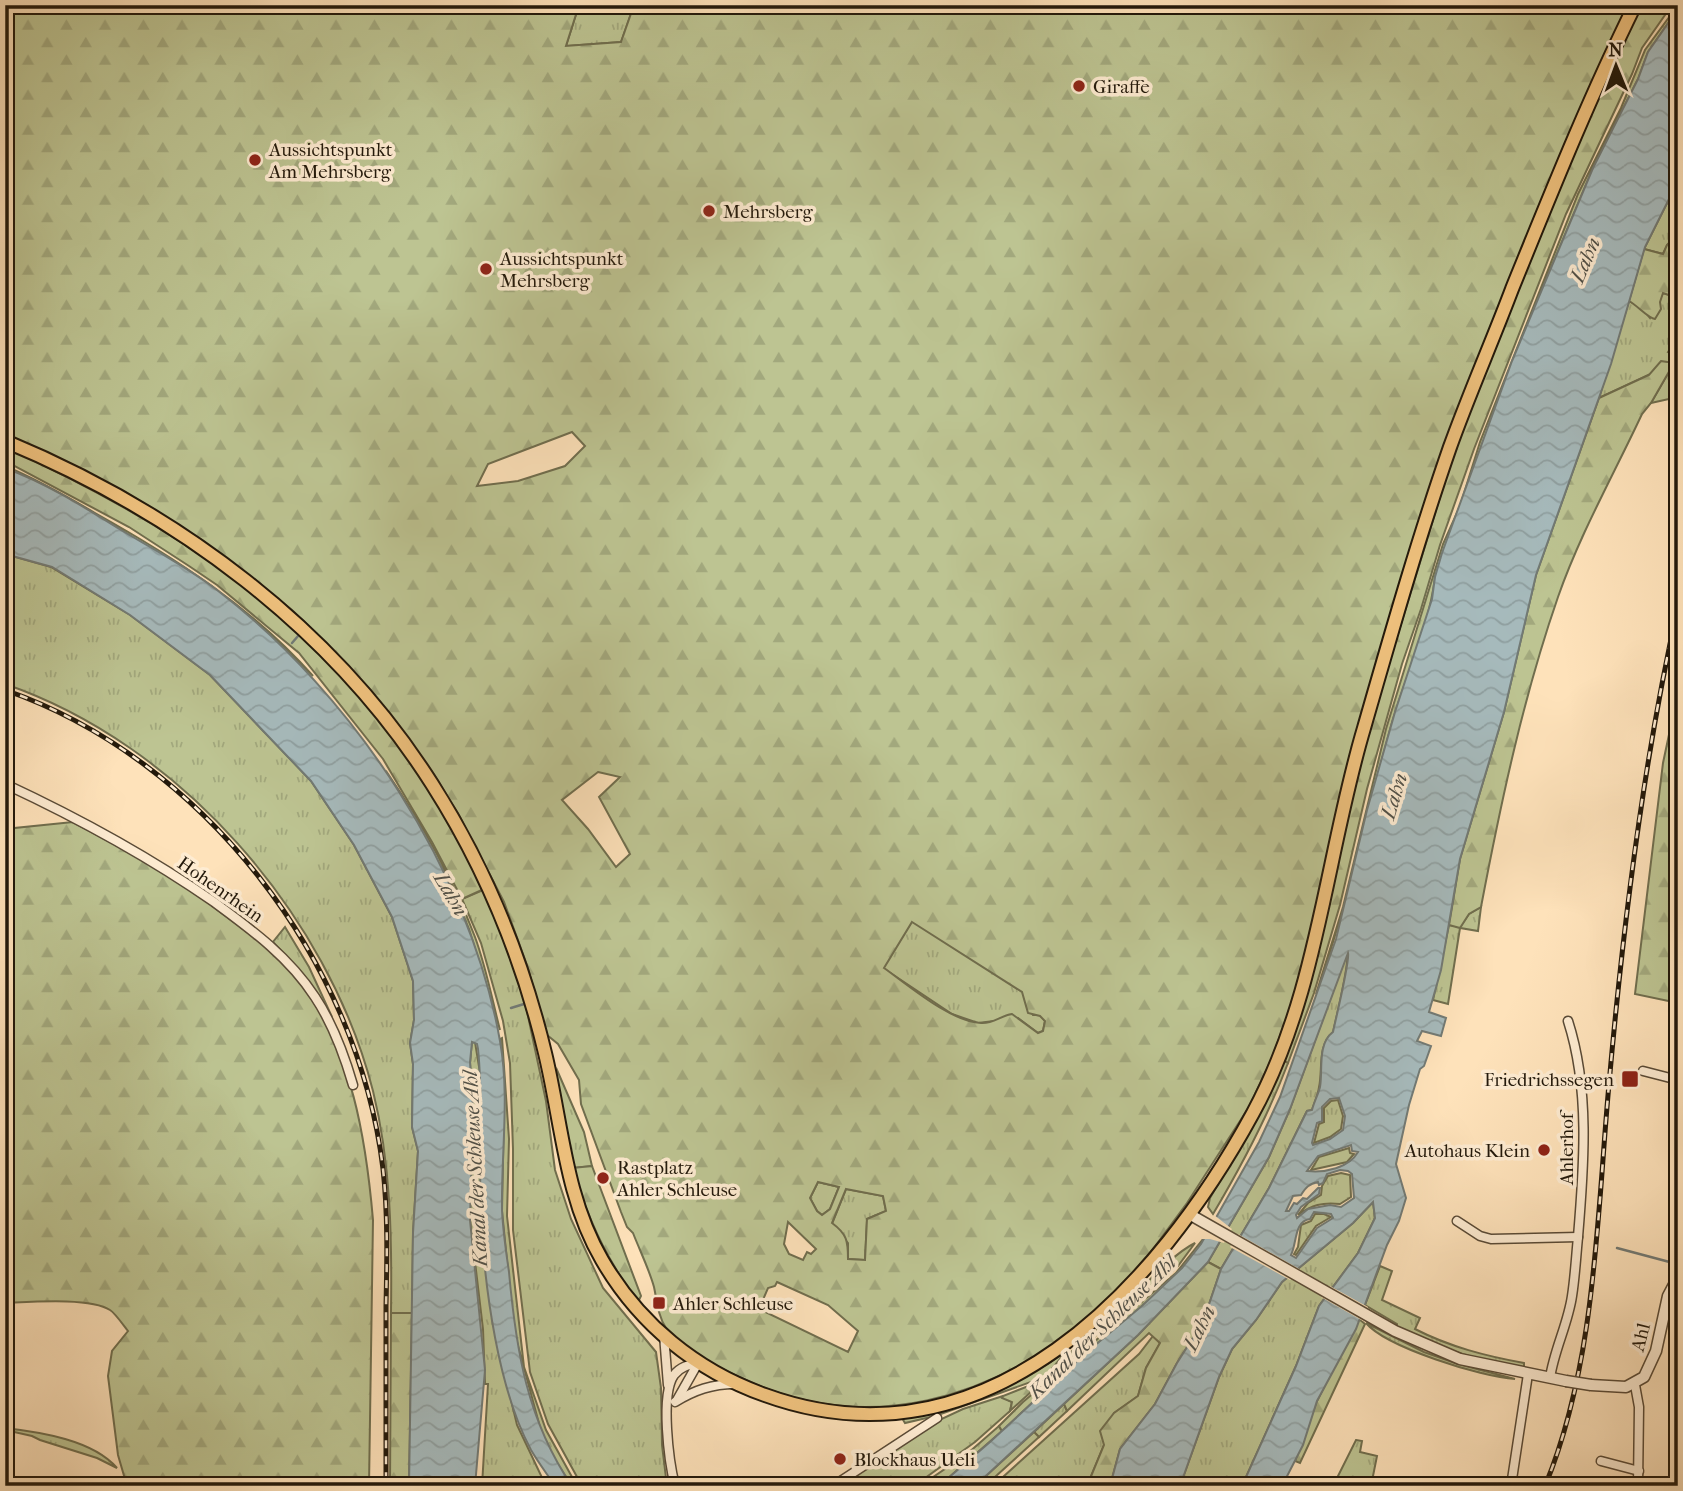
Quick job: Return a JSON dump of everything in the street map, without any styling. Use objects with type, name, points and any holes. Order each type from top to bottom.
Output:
[{"type":"main road","points":[[5,441],[73,472],[163,522],[263,593],[342,667],[409,749],[465,838],[513,943],[529,989],[554,1090],[567,1167],[589,1235],[624,1293],[664,1335],[698,1363],[737,1384],[809,1409],[857,1413],[933,1407],[981,1392],[1038,1362],[1090,1326],[1194,1217],[1256,1107],[1285,1039],[1310,960],[1359,742],[1448,453],[1575,133],[1634,5]]},
{"type":"street","name":"Hohenrhein","points":[[5,784],[75,816],[174,874],[271,945],[303,980],[322,1008],[353,1085]]},
{"type":"street","name":"Ahlerhof","points":[[1550,1378],[1573,1295],[1583,1160],[1577,1048],[1568,1021]]},
{"type":"street","points":[[1643,1070],[1678,1080]]},
{"type":"street","points":[[1194,1217],[1395,1331],[1460,1359],[1591,1385],[1614,1388],[1634,1385],[1639,1407],[1638,1486]]},
{"type":"street","points":[[1457,1221],[1480,1236],[1491,1239],[1578,1237]]},
{"type":"street","name":"Ahl","points":[[1634,1385],[1644,1377],[1650,1366],[1668,1296],[1678,1277]]},
{"type":"street","points":[[664,1335],[669,1394]]},
{"type":"street","points":[[675,1486],[667,1430],[671,1382],[681,1368],[698,1363]]},
{"type":"street","points":[[668,1411],[698,1363]]},
{"type":"street","points":[[1511,1486],[1528,1374]]},
{"type":"street","points":[[676,1402],[692,1392],[708,1387],[737,1384]]},
{"type":"street","points":[[833,1486],[937,1418]]},
{"type":"street","points":[[1601,1461],[1639,1471]]},
{"type":"green space","points":[[5,5],[579,5],[566,46],[621,42],[634,5],[1630,5],[1461,406],[1294,998],[1271,1060],[1249,1107],[1187,1203],[1136,1272],[1108,1300],[1052,1345],[1012,1369],[970,1388],[927,1400],[882,1407],[837,1405],[792,1397],[725,1370],[692,1351],[673,1336],[661,1318],[650,1274],[633,1233],[627,1227],[581,1104],[579,1080],[558,1044],[547,1035],[527,965],[504,902],[460,817],[435,776],[383,706],[292,610],[182,527],[75,466],[5,435]],"holes":[[[572,432],[585,446],[565,466],[518,481],[477,486],[488,464]],[[598,772],[620,777],[599,797],[630,854],[616,867],[562,800]],[[912,922],[1022,992],[1028,1013],[1040,1016],[1045,1021],[1043,1031],[1038,1033],[1012,1014],[985,1023],[969,1021],[930,1001],[884,968]],[[818,1182],[839,1187],[830,1209],[822,1215],[810,1198]],[[846,1189],[883,1196],[886,1211],[867,1219],[865,1260],[848,1259],[846,1238],[832,1223]],[[788,1222],[816,1249],[811,1254],[807,1252],[803,1260],[789,1254],[784,1244]],[[777,1282],[828,1305],[858,1331],[848,1352],[759,1309],[768,1288],[775,1286]]]},
{"type":"green space","points":[[579,5],[634,5],[621,42],[566,46]]},
{"type":"green space","points":[[1639,5],[1672,5],[1642,48],[1566,214],[1474,449],[1402,664],[1367,789],[1340,905],[1314,993],[1288,1063],[1285,1061],[1285,1049],[1363,748],[1457,442],[1579,134]]},
{"type":"green space","points":[[1678,5],[1678,9],[1648,52],[1638,79],[1593,168],[1512,361],[1578,194],[1621,108],[1645,50]]},
{"type":"green space","points":[[1671,195],[1678,198],[1678,234],[1667,245],[1663,254],[1644,249]]},
{"type":"green space","points":[[1678,234],[1678,318],[1672,313],[1671,303],[1675,297],[1663,293],[1661,309],[1655,319],[1629,301],[1644,249],[1663,254],[1667,245]]},
{"type":"green space","points":[[1663,293],[1676,297],[1672,313],[1678,318],[1678,337],[1668,352],[1678,357],[1678,397],[1651,403],[1674,363],[1599,398],[1629,301],[1641,307],[1650,318]]},
{"type":"green space","points":[[1512,361],[1435,577],[1428,615],[1391,726],[1347,894],[1327,961],[1316,994],[1343,907],[1386,729],[1443,544],[1460,506],[1480,442]]},
{"type":"green space","points":[[1661,361],[1674,363],[1642,414],[1587,527],[1545,635],[1514,750],[1481,907],[1469,914],[1460,928],[1449,925],[1460,859],[1504,712],[1536,575],[1599,398],[1649,375]]},
{"type":"green space","points":[[5,447],[122,506],[175,538],[226,573],[319,653],[404,752],[447,819],[484,889],[462,899],[383,759],[299,653],[217,585],[189,566],[129,527],[5,461]]},
{"type":"green space","points":[[5,466],[51,488],[125,530],[215,588],[84,507]]},
{"type":"green space","points":[[5,554],[51,567],[130,615],[210,675],[311,781],[354,845],[392,917],[413,981],[414,1020],[410,1043],[413,1064],[412,1127],[418,1151],[412,1313],[391,1313],[389,1201],[379,1118],[351,1025],[321,961],[283,900],[238,844],[186,792],[130,748],[69,711],[5,684]]},
{"type":"green space","points":[[218,591],[265,628],[313,676],[270,635]]},
{"type":"green space","points":[[1678,692],[1678,1003],[1635,994],[1663,763]]},
{"type":"green space","points":[[386,771],[412,810],[457,894],[475,937],[500,1030],[469,929],[447,877]]},
{"type":"green space","points":[[73,822],[171,876],[257,940],[301,984],[333,1037],[354,1096],[361,1127],[373,1220],[369,1486],[127,1486],[118,1455],[108,1376],[112,1351],[128,1331],[112,1312],[89,1303],[5,1303],[5,829]]},
{"type":"green space","points":[[483,890],[502,934],[525,1002],[546,1101],[555,1170],[571,1219],[603,1288],[656,1352],[661,1388],[662,1445],[666,1478],[662,1486],[582,1486],[548,1424],[530,1372],[513,1230],[510,1063],[503,1021],[481,943],[462,899]]},
{"type":"green space","points":[[1481,907],[1478,931],[1460,928],[1448,1004],[1433,1000],[1449,925],[1460,927],[1469,914]]},
{"type":"green space","points":[[912,921],[1023,992],[1033,1015],[1040,1015],[1045,1021],[1043,1031],[1038,1033],[1018,1018],[978,1023],[952,1014],[883,968]]},
{"type":"green space","points":[[285,927],[309,967],[332,1017],[303,974],[273,942]]},
{"type":"green space","points":[[1347,953],[1340,1003],[1333,1032],[1323,1051],[1320,1080],[1312,1110],[1307,1111],[1269,1188],[1221,1269],[1208,1262],[1269,1157],[1290,1109]]},
{"type":"green space","points":[[502,1038],[509,1139],[507,1216],[524,1367],[546,1430],[577,1486],[572,1486],[553,1457],[541,1431],[514,1331],[502,1211]]},
{"type":"green space","points":[[472,1042],[475,1042],[482,1085],[481,1219],[496,1337],[517,1425],[546,1486],[482,1486],[488,1384],[485,1384],[483,1329],[470,1220]]},
{"type":"green space","points":[[1285,1049],[1285,1061],[1288,1063],[1272,1102],[1213,1214],[1208,1207],[1210,1198],[1263,1106]]},
{"type":"green space","points":[[557,1070],[584,1132],[592,1166],[572,1168]]},
{"type":"green space","points":[[1338,1100],[1343,1116],[1341,1129],[1314,1143],[1319,1124],[1324,1122],[1324,1108],[1331,1101]]},
{"type":"green space","points":[[1349,1148],[1350,1153],[1354,1154],[1347,1162],[1311,1170],[1319,1157]]},
{"type":"green space","points":[[592,1166],[641,1296],[639,1300],[623,1282],[602,1245],[572,1168]]},
{"type":"green space","points":[[1341,1173],[1350,1175],[1351,1197],[1340,1204],[1322,1204],[1298,1215],[1308,1203],[1321,1195],[1322,1186],[1328,1176]]},
{"type":"green space","points":[[818,1182],[839,1187],[830,1209],[822,1215],[810,1198]]},
{"type":"green space","points":[[846,1189],[883,1196],[886,1211],[867,1219],[865,1260],[848,1259],[848,1243],[832,1224]]},
{"type":"green space","points":[[1373,1202],[1375,1218],[1358,1253],[1319,1306],[1296,1366],[1242,1486],[1180,1486],[1219,1377],[1232,1349],[1282,1282],[1353,1223]]},
{"type":"green space","points":[[1315,1214],[1331,1217],[1316,1226],[1296,1255],[1294,1254],[1298,1247],[1301,1225],[1311,1221]]},
{"type":"green space","points":[[1203,1239],[1197,1251],[1167,1283],[1078,1360],[1076,1357],[1176,1273]]},
{"type":"green space","points":[[1195,1243],[1178,1266],[1060,1366],[1076,1347],[1111,1318],[1163,1266]]},
{"type":"green space","points":[[1208,1262],[1221,1269],[1203,1322],[1155,1404],[1120,1449],[1110,1486],[1087,1486],[1104,1445],[1100,1431],[1114,1413],[1138,1396],[1146,1368],[1160,1343],[1149,1333],[1067,1411],[1064,1404],[1138,1335]]},
{"type":"green space","points":[[1380,1266],[1392,1271],[1382,1300],[1420,1318],[1415,1329],[1468,1350],[1524,1363],[1524,1369],[1443,1348],[1397,1327],[1397,1324],[1365,1305]]},
{"type":"green space","points":[[391,1313],[412,1313],[409,1486],[390,1486]]},
{"type":"green space","points":[[1359,1319],[1365,1324],[1300,1463],[1295,1461],[1317,1401]]},
{"type":"green space","points":[[1366,1323],[1424,1352],[1515,1379],[1458,1367],[1413,1351],[1393,1342]]},
{"type":"green space","points":[[1153,1336],[1160,1343],[1146,1368],[1138,1396],[1114,1413],[1087,1486],[993,1486],[1139,1354]]},
{"type":"green space","points":[[1066,1352],[1045,1377],[935,1416],[905,1423],[902,1418],[946,1408],[988,1394],[1028,1375]]},
{"type":"green space","points":[[1076,1357],[1078,1360],[1002,1431],[999,1426],[1023,1402]]},
{"type":"green space","points":[[1044,1380],[1010,1411],[1012,1402],[1002,1398],[1003,1396]]},
{"type":"green space","points":[[1003,1396],[1012,1402],[1010,1411],[975,1442],[914,1486],[840,1486],[935,1422],[963,1409]]},
{"type":"green space","points":[[1064,1404],[1067,1411],[1039,1437],[1034,1432]]},
{"type":"green space","points":[[999,1426],[1002,1431],[970,1459],[967,1454]]},
{"type":"green space","points":[[5,1428],[49,1435],[80,1444],[107,1458],[117,1468],[97,1458]]},
{"type":"green space","points":[[1034,1432],[1039,1437],[985,1486],[975,1486]]},
{"type":"green space","points":[[1356,1440],[1362,1441],[1360,1452],[1377,1456],[1371,1486],[1333,1486]]},
{"type":"green space","points":[[967,1454],[970,1459],[939,1486],[920,1486]]},
{"type":"water","name":"Lahn","points":[[1678,9],[1678,181],[1645,247],[1611,364],[1536,575],[1504,712],[1460,859],[1441,970],[1429,1012],[1446,1018],[1441,1036],[1422,1031],[1417,1041],[1431,1046],[1424,1066],[1420,1069],[1409,1105],[1396,1164],[1406,1198],[1356,1329],[1317,1401],[1303,1445],[1282,1486],[1242,1486],[1296,1366],[1319,1306],[1358,1253],[1375,1218],[1373,1202],[1353,1223],[1282,1282],[1232,1349],[1219,1377],[1180,1486],[1110,1486],[1120,1449],[1155,1404],[1203,1322],[1221,1269],[1269,1188],[1307,1111],[1312,1110],[1320,1087],[1323,1050],[1333,1032],[1348,953],[1290,1109],[1269,1157],[1208,1262],[1138,1335],[975,1486],[939,1486],[1182,1268],[1201,1244],[1259,1142],[1280,1097],[1336,939],[1367,810],[1432,599],[1442,553],[1512,361],[1593,168],[1638,79],[1648,52]],"holes":[[[1339,1098],[1345,1116],[1343,1130],[1330,1139],[1313,1145],[1317,1123],[1322,1121],[1322,1107],[1330,1099]],[[1351,1145],[1352,1151],[1358,1152],[1343,1166],[1307,1171],[1318,1156]],[[1340,1170],[1352,1174],[1354,1198],[1341,1207],[1330,1205],[1308,1209],[1297,1218],[1301,1207],[1319,1194],[1318,1188],[1307,1199],[1303,1198],[1297,1204],[1294,1203],[1289,1211],[1286,1211],[1293,1196],[1301,1195],[1312,1184],[1323,1183],[1327,1174]],[[1314,1212],[1331,1214],[1333,1218],[1317,1228],[1296,1258],[1291,1255],[1299,1228]]]},
{"type":"water","name":"Lahn","points":[[5,468],[64,496],[182,566],[217,590],[267,633],[315,681],[359,734],[399,791],[433,851],[462,914],[485,977],[500,1041],[505,1104],[502,1210],[515,1329],[534,1410],[544,1436],[572,1486],[555,1486],[531,1450],[510,1398],[495,1338],[483,1247],[480,1199],[480,1070],[477,1044],[472,1042],[470,1220],[485,1370],[475,1486],[409,1486],[413,1233],[418,1151],[412,1127],[413,1064],[410,1043],[414,1020],[413,981],[392,917],[354,845],[311,781],[210,675],[130,615],[52,567],[5,554]]},
{"type":"pier","points":[[1214,1215],[1232,1229],[1224,1243],[1200,1239]]},
{"type":"pier","points":[[1238,1234],[1301,1270],[1290,1280],[1230,1247]]},
{"type":"pier","points":[[1330,1286],[1368,1307],[1363,1321],[1321,1297]]},
{"type":"waterway","points":[[292,643],[298,636]]},
{"type":"waterway","points":[[511,1008],[524,1004]]},
{"type":"waterway","points":[[1617,1248],[1677,1264]]},
{"type":"railway","points":[[1545,1486],[1562,1439],[1575,1390],[1592,1288],[1609,1084],[1628,905],[1644,784],[1678,607]]},
{"type":"railway","points":[[5,690],[77,722],[145,765],[205,817],[259,877],[305,944],[341,1016],[368,1092],[383,1169],[387,1237],[386,1486]]},
{"type":"place","name":"Giraffe","points":[[1079,86]]},
{"type":"place","name":"Aussichtspunkt Am Mehrsberg","points":[[255,160]]},
{"type":"place","name":"Mehrsberg","points":[[709,211]]},
{"type":"place","name":"Aussichtspunkt Mehrsberg","points":[[486,269]]},
{"type":"place","name":"Friedrichssegen","points":[[1630,1079]]},
{"type":"place","name":"Autohaus Klein","points":[[1544,1150]]},
{"type":"place","name":"Rastplatz Ahler Schleuse","points":[[603,1178]]},
{"type":"place","name":"Ahler Schleuse","points":[[659,1303]]},
{"type":"place","name":"Blockhaus Ueli","points":[[840,1459]]},
{"type":"water label","name":"Kanal der Schleuse Ahl","points":[[475,1169]]},
{"type":"water label","name":"Kanal der Schleuse Ahl","points":[[1102,1327]]}]
